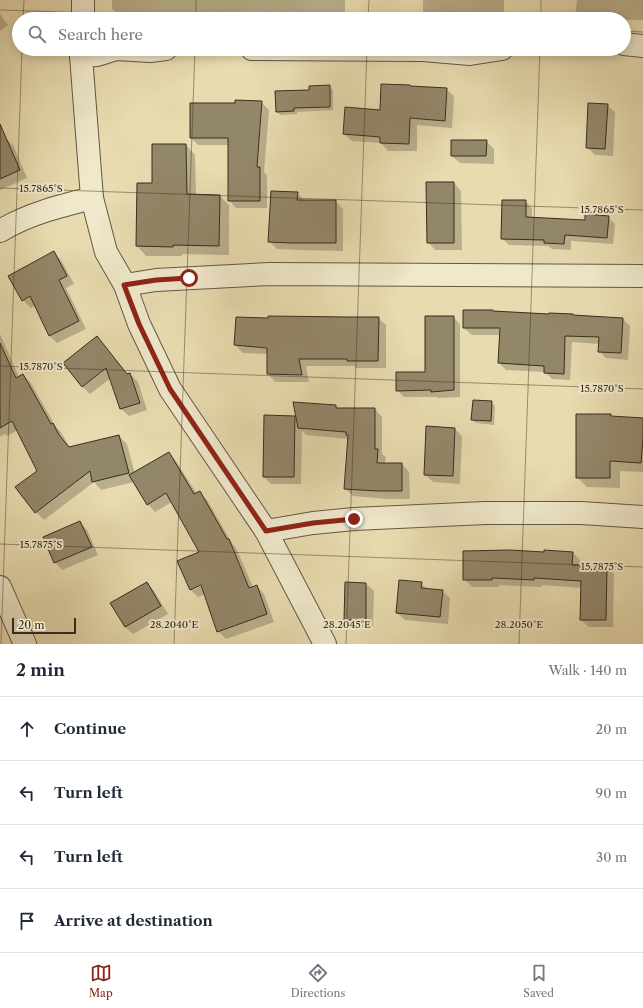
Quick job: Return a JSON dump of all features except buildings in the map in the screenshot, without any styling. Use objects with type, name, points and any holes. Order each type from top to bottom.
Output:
[{"type":"street","points":[[83,0],[83,12]]},
{"type":"street","points":[[631,45],[643,46]]},
{"type":"street","points":[[82,56],[92,198],[106,252],[124,285],[139,324],[170,389],[266,531],[325,644]]},
{"type":"street","points":[[0,231],[37,213],[92,198]]},
{"type":"street","points":[[124,285],[156,280],[269,274],[643,276]]},
{"type":"street","points":[[266,531],[313,523],[354,519],[485,513],[581,513],[643,517]]},
{"type":"street","points":[[0,587],[24,644]]},
{"type":"route","points":[[189,278],[156,280],[124,285],[139,324],[170,389],[266,531],[313,523],[354,519]]}]
